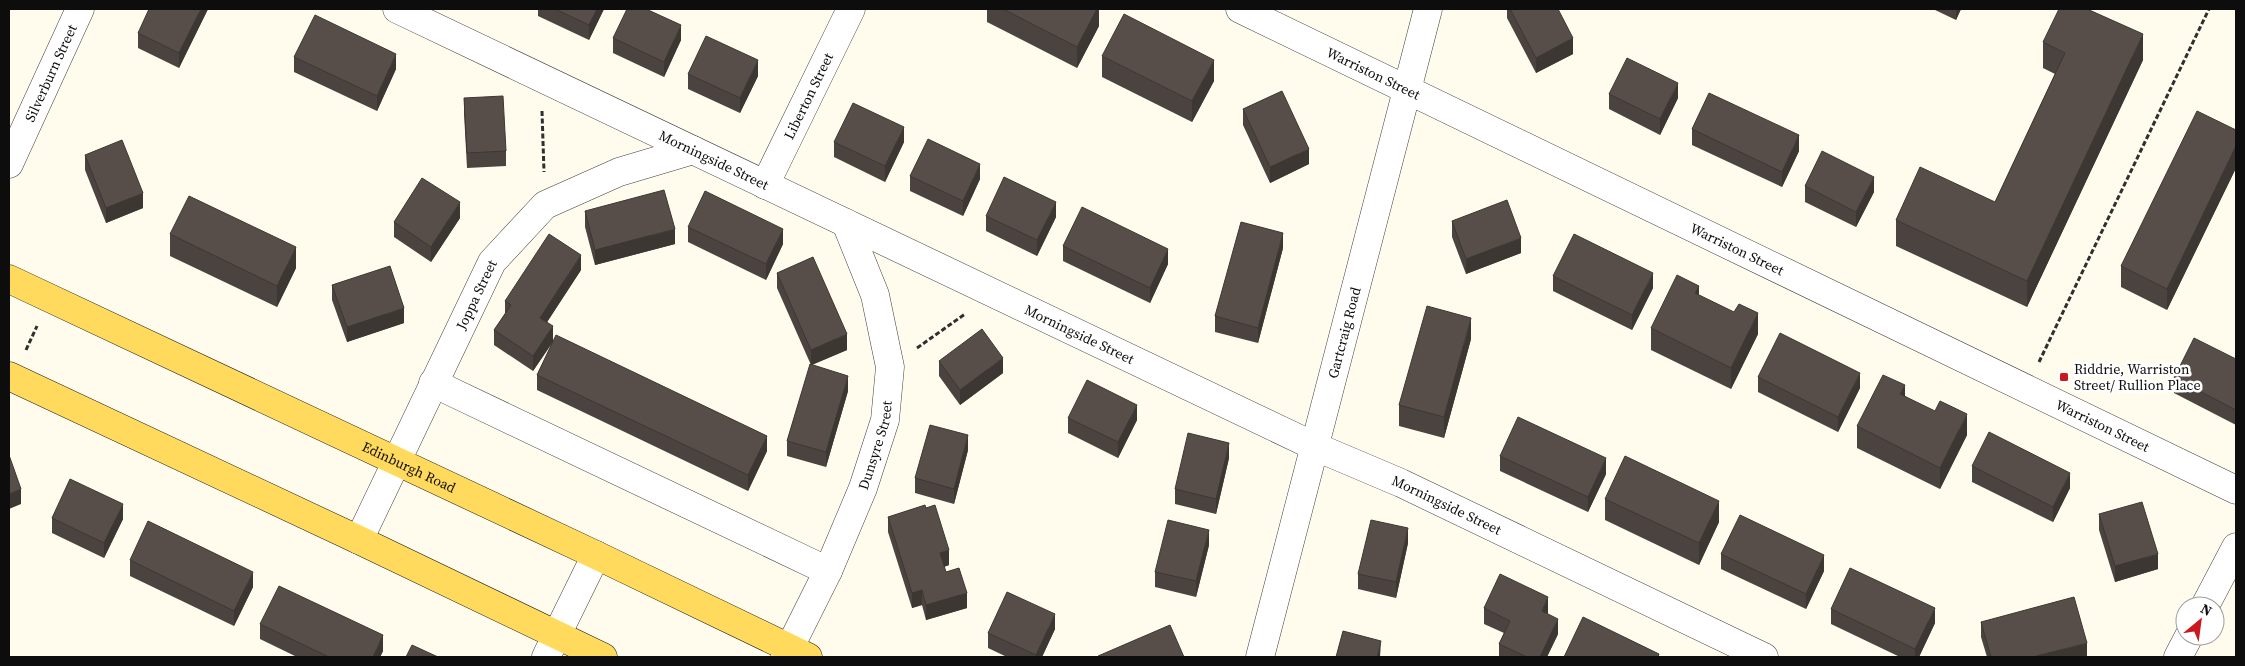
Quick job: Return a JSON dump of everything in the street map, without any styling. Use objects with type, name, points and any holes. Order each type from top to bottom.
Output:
[{"type":"main road","name":"Edinburgh Road","points":[[9,279],[596,554],[794,654]]},
{"type":"main road","points":[[11,377],[359,540],[551,646],[603,657]]},
{"type":"street","name":"Silverburn Street","points":[[9,164],[80,9]]},
{"type":"street","name":"Morningside Street","points":[[397,9],[1316,447],[1401,483],[1764,657]]},
{"type":"street","name":"Liberton Street","points":[[766,185],[851,9]]},
{"type":"street","name":"Warriston Street","points":[[1240,9],[1408,88],[2236,490]]},
{"type":"street","name":"Gartcraig Road","points":[[1260,657],[1316,447],[1428,9]]},
{"type":"street","name":"Joppa Street","points":[[359,540],[492,262],[545,205],[619,172],[693,150]]},
{"type":"street","name":"Dunsyre Street","points":[[794,654],[863,488],[885,420],[890,367],[875,295],[846,223]]},
{"type":"street","points":[[433,384],[828,571]]},
{"type":"street","points":[[2210,596],[2236,547]]},
{"type":"street","points":[[551,646],[596,554]]},
{"type":"path","points":[[2027,388],[2209,9]]},
{"type":"path","points":[[541,78],[545,205]]},
{"type":"path","points":[[890,367],[994,293]]},
{"type":"path","points":[[11,377],[50,298]]},
{"type":"building","points":[[149,9],[201,9],[179,53],[138,33]]},
{"type":"building","points":[[555,9],[597,9],[589,25]]},
{"type":"building","points":[[627,9],[646,9],[681,25],[664,62],[613,38]]},
{"type":"building","points":[[1003,9],[1097,9],[1077,47]]},
{"type":"building","points":[[1510,9],[1558,9],[1573,38],[1536,58]]},
{"type":"building","points":[[2059,9],[2087,9],[2143,34],[2027,281],[1896,220],[1920,167],[1995,202],[2065,53],[2043,42]]},
{"type":"building","points":[[1124,14],[1214,60],[1192,101],[1102,56]]},
{"type":"building","points":[[315,15],[396,54],[377,96],[294,57]]},
{"type":"building","points":[[706,36],[758,60],[740,98],[688,74]]},
{"type":"building","points":[[1627,58],[1678,83],[1660,119],[1609,94]]},
{"type":"building","points":[[1282,91],[1309,149],[1270,167],[1243,109]]},
{"type":"building","points":[[1709,93],[1799,135],[1782,172],[1692,129]]},
{"type":"building","points":[[503,96],[506,151],[467,153],[464,98]]},
{"type":"building","points":[[853,103],[904,127],[885,166],[834,142]]},
{"type":"building","points":[[2197,111],[2236,130],[2236,146],[2167,289],[2121,266]]},
{"type":"building","points":[[928,139],[980,164],[963,201],[910,176]]},
{"type":"building","points":[[122,140],[143,193],[106,208],[85,155]]},
{"type":"building","points":[[1822,151],[1874,177],[1856,212],[1805,186]]},
{"type":"building","points":[[1004,177],[1056,202],[1037,240],[986,216]]},
{"type":"building","points":[[422,178],[460,202],[431,247],[394,222]]},
{"type":"building","points":[[664,190],[675,229],[595,250],[585,211]]},
{"type":"building","points":[[705,191],[783,229],[766,264],[688,227]]},
{"type":"building","points":[[189,196],[296,247],[277,286],[170,234]]},
{"type":"building","points":[[1507,200],[1521,238],[1466,259],[1452,221]]},
{"type":"building","points":[[1082,207],[1168,249],[1150,288],[1063,246]]},
{"type":"building","points":[[1241,222],[1283,233],[1258,328],[1215,316]]},
{"type":"building","points":[[549,234],[581,255],[540,318],[553,326],[533,356],[494,330],[511,305],[505,301]]},
{"type":"building","points":[[1574,234],[1653,273],[1632,315],[1553,276]]},
{"type":"building","points":[[813,257],[847,334],[811,350],[777,273]]},
{"type":"building","points":[[390,266],[404,308],[347,327],[332,285]]},
{"type":"building","points":[[1677,275],[1699,286],[1695,293],[1734,312],[1739,304],[1758,313],[1731,368],[1651,328]]},
{"type":"building","points":[[1427,306],[1471,318],[1444,417],[1399,405]]},
{"type":"building","points":[[982,329],[1003,358],[960,390],[939,361]]},
{"type":"building","points":[[1780,333],[1860,373],[1838,417],[1758,377]]},
{"type":"building","points":[[556,335],[767,436],[748,475],[537,375]]},
{"type":"building","points":[[2194,338],[2236,359],[2236,410],[2174,378]]},
{"type":"building","points":[[810,364],[848,376],[826,452],[787,441]]},
{"type":"building","points":[[1883,375],[1905,385],[1900,394],[1935,411],[1940,401],[1967,414],[1940,468],[1857,426]]},
{"type":"building","points":[[1087,380],[1137,405],[1118,442],[1068,418]]},
{"type":"building","points":[[1518,417],[1606,458],[1588,497],[1500,456]]},
{"type":"building","points":[[930,425],[968,435],[954,489],[915,478]]},
{"type":"building","points":[[1989,432],[2070,473],[2053,507],[1972,466]]},
{"type":"building","points":[[1188,433],[1229,443],[1216,499],[1175,489]]},
{"type":"building","points":[[9,455],[21,489],[9,494]]},
{"type":"building","points":[[1625,456],[1719,501],[1699,543],[1605,499]]},
{"type":"building","points":[[70,479],[123,504],[104,543],[52,518]]},
{"type":"building","points":[[2142,502],[2158,554],[2115,566],[2099,514]]},
{"type":"building","points":[[925,505],[926,508],[935,505],[949,550],[940,553],[946,572],[959,568],[967,593],[926,605],[922,590],[912,593],[888,517]]},
{"type":"building","points":[[1740,515],[1824,555],[1806,594],[1721,554]]},
{"type":"building","points":[[1168,520],[1209,530],[1196,581],[1155,572]]},
{"type":"building","points":[[1371,520],[1408,528],[1396,582],[1358,574]]},
{"type":"building","points":[[148,521],[253,572],[234,611],[130,560]]},
{"type":"building","points":[[1850,568],[1935,608],[1915,649],[1831,609]]},
{"type":"building","points":[[1500,574],[1548,597],[1542,611],[1558,619],[1540,657],[1527,657],[1499,644],[1510,621],[1484,608]]},
{"type":"building","points":[[279,586],[383,635],[373,657],[329,657],[260,624]]},
{"type":"building","points":[[1007,592],[1055,614],[1036,655],[988,633]]},
{"type":"building","points":[[2074,597],[2087,643],[2033,657],[1991,657],[1981,622]]},
{"type":"building","points":[[1583,617],[1659,654],[1658,657],[1564,657]]},
{"type":"building","points":[[1170,625],[1184,657],[1098,657],[1098,656]]},
{"type":"building","points":[[1343,631],[1381,641],[1377,657],[1336,657]]},
{"type":"building","points":[[412,645],[438,657],[406,657]]},
{"type":"place","name":"Riddrie, Warriston Street/ Rullion Place","points":[[2064,377]]}]
